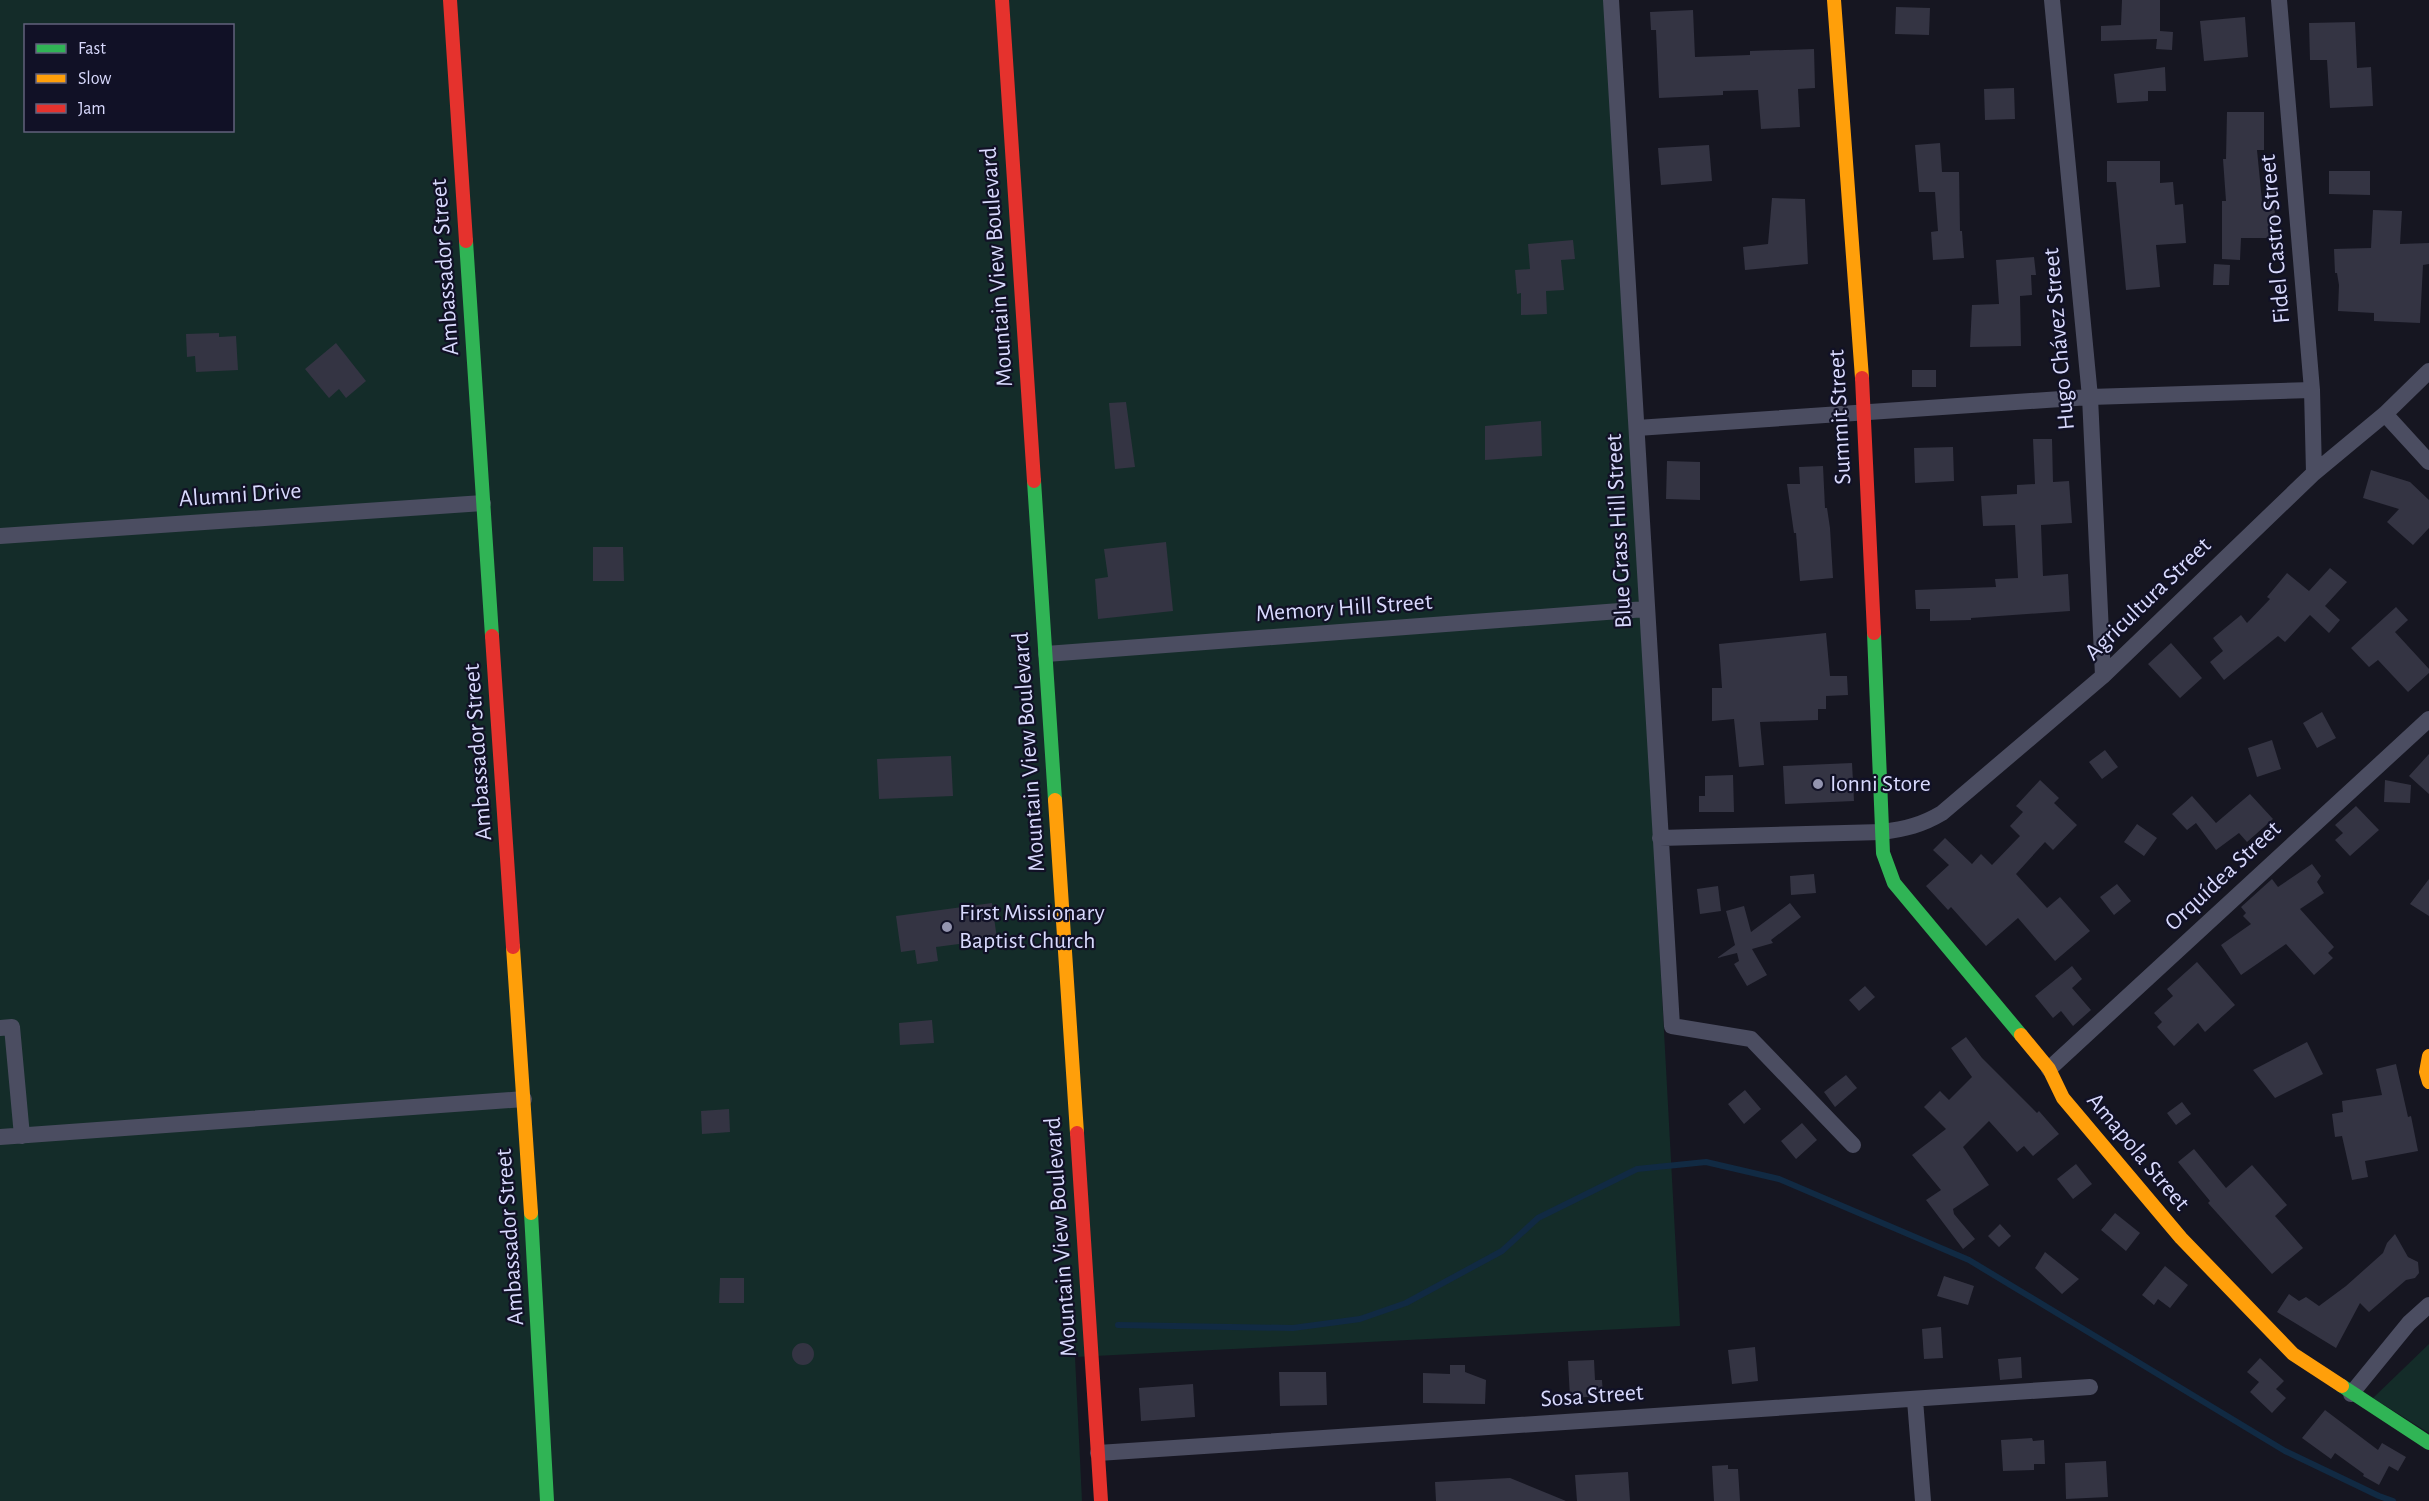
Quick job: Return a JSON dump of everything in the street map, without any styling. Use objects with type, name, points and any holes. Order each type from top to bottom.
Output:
[{"type":"street","name":"Ambassador Street","points":[[450,0],[524,1099],[547,1501]]},
{"type":"street","name":"Mountain View Boulevard","points":[[1002,0],[1101,1501]]},
{"type":"street","name":"Blue Grass Hill Street","points":[[1611,0],[1671,1026],[1750,1039],[1853,1145]]},
{"type":"street","name":"Summit Street","points":[[1834,0],[1863,412],[1882,832]]},
{"type":"street","name":"Hugo Chávez Street","points":[[2052,0],[2090,398],[2103,676]]},
{"type":"street","name":"Fidel Castro Street","points":[[2279,0],[2312,390],[2314,473]]},
{"type":"street","name":"Agricultura Street","points":[[1882,832],[1913,828],[1942,813],[2103,676],[2314,473],[2385,414],[2429,371]]},
{"type":"street","points":[[1637,428],[2090,398],[2312,390]]},
{"type":"street","points":[[2385,414],[2429,462]]},
{"type":"street","name":"Alumni Drive","points":[[0,536],[483,503]]},
{"type":"street","name":"Memory Hill Street","points":[[1046,654],[1646,609]]},
{"type":"street","name":"Orquídea Street","points":[[2049,1069],[2429,719]]},
{"type":"street","points":[[1660,838],[1882,832]]},
{"type":"street","name":"Amapola Street","points":[[1882,832],[1883,853],[1894,883],[2049,1069],[2062,1098],[2181,1238],[2293,1354],[2429,1443]]},
{"type":"street","points":[[0,1028],[12,1028],[22,1136]]},
{"type":"street","points":[[2429,1056],[2426,1072],[2429,1082]]},
{"type":"street","points":[[0,1137],[524,1099]]},
{"type":"street","points":[[2351,1394],[2409,1323],[2429,1305]]},
{"type":"street","name":"Sosa Street","points":[[1098,1452],[2090,1387]]},
{"type":"street","points":[[1915,1400],[1923,1501]]},
{"type":"green space","points":[[0,0],[1608,0],[1680,1326],[1075,1357],[1082,1501],[0,1501]]},
{"type":"green space","points":[[2429,1344],[2429,1433],[2373,1398]]},
{"type":"building","points":[[2122,0],[2160,0],[2160,31],[2173,32],[2172,50],[2156,49],[2157,39],[2101,41],[2101,26],[2121,25]]},
{"type":"building","points":[[1896,7],[1930,8],[1929,35],[1895,34]]},
{"type":"building","points":[[1693,10],[1695,57],[1750,55],[1750,51],[1814,49],[1815,88],[1798,89],[1800,127],[1761,129],[1758,90],[1723,91],[1723,95],[1659,98],[1656,30],[1651,30],[1650,12]]},
{"type":"building","points":[[2245,17],[2248,57],[2204,61],[2200,21]]},
{"type":"building","points":[[2355,22],[2357,68],[2371,67],[2373,106],[2330,108],[2327,60],[2310,60],[2309,23]]},
{"type":"building","points":[[2165,67],[2166,91],[2148,91],[2148,101],[2117,103],[2114,74]]},
{"type":"building","points":[[2014,88],[2015,119],[1985,120],[1984,89]]},
{"type":"building","points":[[2227,112],[2264,112],[2264,150],[2257,150],[2262,201],[2275,201],[2274,238],[2241,238],[2240,260],[2222,259],[2222,201],[2226,201],[2223,159],[2226,159]]},
{"type":"building","points":[[1940,143],[1942,172],[1959,172],[1960,231],[1962,231],[1964,258],[1933,260],[1931,232],[1938,231],[1935,192],[1919,192],[1915,145]]},
{"type":"building","points":[[1709,145],[1712,181],[1661,185],[1658,148]]},
{"type":"building","points":[[2107,161],[2160,161],[2160,183],[2173,182],[2175,205],[2183,204],[2186,243],[2156,245],[2160,287],[2126,290],[2116,182],[2107,182]]},
{"type":"building","points":[[2329,171],[2370,171],[2370,195],[2329,194]]},
{"type":"building","points":[[1772,198],[1805,199],[1808,264],[1745,270],[1743,247],[1768,244]]},
{"type":"building","points":[[2373,210],[2402,211],[2400,244],[2429,243],[2429,264],[2423,265],[2420,323],[2374,321],[2374,313],[2338,311],[2339,285],[2337,273],[2335,273],[2334,249],[2371,248]]},
{"type":"building","points":[[1573,240],[1575,259],[1561,260],[1564,290],[1546,291],[1547,314],[1521,315],[1521,293],[1517,294],[1515,270],[1530,269],[1528,244]]},
{"type":"building","points":[[2034,257],[2036,275],[2031,275],[2032,295],[2020,296],[2021,346],[1970,347],[1972,305],[1999,304],[1996,260]]},
{"type":"building","points":[[2214,264],[2230,265],[2229,285],[2213,285]]},
{"type":"building","points":[[219,333],[219,337],[236,336],[238,370],[196,372],[195,356],[187,357],[186,334]]},
{"type":"building","points":[[336,343],[366,381],[346,398],[339,389],[329,398],[305,369]]},
{"type":"building","points":[[1912,370],[1936,370],[1936,387],[1912,387]]},
{"type":"building","points":[[1126,402],[1135,467],[1115,469],[1109,403]]},
{"type":"building","points":[[1541,421],[1542,456],[1485,460],[1485,426]]},
{"type":"building","points":[[2033,439],[2052,439],[2053,482],[2069,481],[2072,523],[2041,525],[2043,576],[2068,574],[2070,611],[1971,618],[1971,620],[1930,621],[1930,609],[1916,609],[1915,590],[1996,587],[1995,579],[2018,578],[2015,525],[1983,526],[1981,496],[2017,494],[2017,485],[2035,484]]},
{"type":"building","points":[[1953,447],[1954,481],[1915,483],[1914,448]]},
{"type":"building","points":[[1667,461],[1700,462],[1700,500],[1666,499]]},
{"type":"building","points":[[1823,466],[1833,578],[1800,581],[1796,533],[1794,533],[1787,484],[1800,484],[1799,467]]},
{"type":"building","points":[[2371,470],[2410,482],[2429,500],[2429,528],[2413,545],[2387,522],[2399,509],[2363,498]]},
{"type":"building","points":[[1166,542],[1173,611],[1098,619],[1095,579],[1108,577],[1104,549]]},
{"type":"building","points":[[593,547],[623,547],[624,581],[593,581]]},
{"type":"building","points":[[2330,568],[2347,582],[2325,606],[2340,620],[2329,633],[2310,615],[2285,642],[2278,636],[2224,680],[2210,662],[2223,651],[2213,638],[2241,615],[2247,623],[2270,599],[2267,597],[2287,573],[2309,591]]},
{"type":"building","points":[[2396,607],[2408,620],[2395,632],[2429,669],[2429,673],[2408,692],[2378,660],[2369,667],[2351,648]]},
{"type":"building","points":[[1826,633],[1830,676],[1847,676],[1848,695],[1826,696],[1826,709],[1818,709],[1818,720],[1760,722],[1764,765],[1739,767],[1734,719],[1712,721],[1712,688],[1722,688],[1719,644]]},
{"type":"building","points":[[2171,643],[2202,678],[2180,698],[2148,664]]},
{"type":"building","points":[[2322,712],[2336,738],[2317,748],[2303,723]]},
{"type":"building","points":[[2272,740],[2281,769],[2257,777],[2248,748]]},
{"type":"building","points":[[2105,750],[2118,767],[2102,779],[2089,762]]},
{"type":"building","points":[[2429,754],[2429,794],[2409,776]]},
{"type":"building","points":[[951,756],[953,796],[879,799],[877,759]]},
{"type":"building","name":"Ionni Store","points":[[1852,763],[1854,801],[1785,804],[1783,766]]},
{"type":"building","points":[[1733,775],[1734,812],[1699,812],[1699,796],[1705,796],[1705,776]]},
{"type":"building","points":[[2040,780],[2059,798],[2054,803],[2077,825],[2053,850],[2045,842],[2016,874],[2047,908],[2060,897],[2090,931],[2055,961],[2018,918],[1986,946],[1951,907],[1948,910],[1926,886],[1949,865],[1933,850],[1945,838],[1972,864],[1981,854],[1992,865],[2020,836],[2010,826],[2023,812],[2016,806]]},
{"type":"building","points":[[2385,780],[2411,785],[2410,803],[2384,802]]},
{"type":"building","points":[[2250,794],[2273,819],[2247,842],[2239,833],[2216,850],[2196,823],[2187,830],[2172,814],[2192,796],[2216,823]]},
{"type":"building","points":[[2356,806],[2379,830],[2350,856],[2335,840],[2343,833],[2335,825]]},
{"type":"building","points":[[2137,824],[2157,838],[2144,856],[2124,842]]},
{"type":"building","points":[[2312,864],[2321,876],[2317,882],[2324,893],[2300,909],[2334,947],[2328,953],[2333,958],[2314,975],[2286,944],[2241,975],[2221,945],[2251,924],[2243,916],[2246,913],[2241,907],[2272,879],[2278,887]]},
{"type":"building","points":[[1814,874],[1816,893],[1791,895],[1790,876]]},
{"type":"building","points":[[2429,879],[2429,916],[2410,904]]},
{"type":"building","points":[[2117,884],[2131,901],[2114,915],[2100,897]]},
{"type":"building","points":[[1718,886],[1721,911],[1700,914],[1697,889]]},
{"type":"building","name":"First Missionary Baptist Church","points":[[992,903],[997,939],[936,947],[938,961],[917,964],[915,950],[901,952],[896,916]]},
{"type":"building","points":[[1790,903],[1801,917],[1771,940],[1773,943],[1752,949],[1767,975],[1747,986],[1734,964],[1739,961],[1737,953],[1717,958],[1735,945],[1726,911],[1744,906],[1751,932]]},
{"type":"building","points":[[2197,962],[2235,1005],[2205,1032],[2198,1023],[2174,1046],[2157,1027],[2162,1022],[2154,1013],[2173,996],[2167,989]]},
{"type":"building","points":[[2072,966],[2082,979],[2072,988],[2091,1010],[2073,1026],[2061,1011],[2053,1018],[2035,996]]},
{"type":"building","points":[[1865,986],[1875,997],[1859,1011],[1849,1000]]},
{"type":"building","points":[[932,1020],[934,1043],[900,1045],[899,1023]]},
{"type":"building","points":[[1966,1037],[1982,1058],[2037,1113],[2039,1111],[2059,1134],[2033,1156],[2024,1146],[2017,1152],[1989,1121],[1963,1147],[1989,1185],[1953,1209],[1954,1214],[1975,1239],[1963,1249],[1926,1200],[1941,1190],[1912,1155],[1946,1129],[1924,1107],[1940,1091],[1949,1100],[1972,1077],[1951,1048]]},
{"type":"building","points":[[2307,1042],[2323,1074],[2275,1098],[2253,1070]]},
{"type":"building","points":[[2396,1064],[2418,1151],[2365,1161],[2368,1177],[2352,1180],[2342,1136],[2335,1137],[2332,1114],[2343,1112],[2342,1101],[2382,1095],[2376,1069]]},
{"type":"building","points":[[1846,1075],[1857,1088],[1835,1107],[1824,1092]]},
{"type":"building","points":[[1745,1090],[1761,1109],[1744,1124],[1728,1104]]},
{"type":"building","points":[[2182,1102],[2191,1114],[2176,1125],[2167,1113]]},
{"type":"building","points":[[729,1109],[730,1132],[702,1134],[701,1111]]},
{"type":"building","points":[[1802,1123],[1817,1140],[1796,1159],[1781,1141]]},
{"type":"building","points":[[2194,1149],[2226,1188],[2252,1165],[2287,1205],[2275,1216],[2303,1248],[2272,1274],[2208,1203],[2210,1201],[2178,1162]]},
{"type":"building","points":[[2076,1164],[2092,1184],[2073,1199],[2057,1179]]},
{"type":"building","points":[[2115,1213],[2140,1233],[2126,1251],[2101,1230]]},
{"type":"building","points":[[2000,1224],[2011,1236],[1999,1247],[1988,1236]]},
{"type":"building","points":[[2395,1234],[2408,1257],[2418,1262],[2419,1273],[2415,1278],[2406,1280],[2369,1312],[2360,1303],[2336,1348],[2277,1312],[2289,1294],[2299,1301],[2306,1297],[2319,1306],[2346,1286],[2383,1253],[2387,1243]]},
{"type":"building","points":[[2045,1252],[2079,1279],[2062,1294],[2035,1268]]},
{"type":"building","points":[[2165,1266],[2188,1285],[2170,1308],[2158,1299],[2154,1305],[2142,1295]]},
{"type":"building","points":[[1944,1276],[1974,1286],[1968,1305],[1937,1296]]},
{"type":"building","points":[[720,1278],[744,1278],[744,1303],[719,1303]]},
{"type":"building","points":[[1941,1327],[1943,1358],[1924,1359],[1922,1329]]},
{"type":"building","points":[[803,1343],[811,1346],[814,1354],[811,1362],[803,1365],[795,1362],[792,1354],[795,1346]]},
{"type":"building","points":[[1755,1347],[1758,1381],[1732,1384],[1728,1350]]},
{"type":"building","points":[[2021,1357],[2022,1378],[2000,1380],[1998,1359]]},
{"type":"building","points":[[2260,1358],[2284,1381],[2276,1389],[2286,1398],[2272,1413],[2250,1392],[2259,1382],[2247,1372]]},
{"type":"building","points":[[1594,1360],[1595,1380],[1602,1380],[1603,1396],[1570,1398],[1568,1361]]},
{"type":"building","points":[[1450,1365],[1465,1365],[1465,1372],[1486,1380],[1485,1404],[1423,1403],[1423,1373],[1450,1374]]},
{"type":"building","points":[[1279,1372],[1326,1372],[1327,1405],[1280,1406]]},
{"type":"building","points":[[1193,1384],[1195,1417],[1141,1421],[1139,1388]]},
{"type":"building","points":[[2325,1410],[2378,1450],[2382,1443],[2406,1457],[2398,1471],[2389,1466],[2379,1485],[2363,1476],[2364,1474],[2335,1453],[2331,1459],[2302,1438]]},
{"type":"building","points":[[2032,1438],[2033,1441],[2044,1440],[2045,1464],[2034,1464],[2034,1470],[2003,1471],[2001,1440]]},
{"type":"building","points":[[2106,1461],[2108,1497],[2066,1499],[2065,1463]]},
{"type":"building","points":[[1728,1465],[1728,1469],[1738,1469],[1740,1501],[1714,1501],[1712,1466]]},
{"type":"building","points":[[1628,1472],[1630,1501],[1577,1501],[1575,1475]]},
{"type":"building","points":[[1510,1478],[1566,1501],[1436,1501],[1435,1482]]},
{"type":"waterway","points":[[1118,1325],[1293,1328],[1360,1319],[1406,1303],[1502,1251],[1538,1218],[1637,1169],[1706,1162],[1779,1179],[1969,1260],[2285,1451],[2393,1501]]},
{"type":"traffic: fast","points":[[466,241],[492,636]]},
{"type":"traffic: fast","points":[[1034,481],[1055,800]]},
{"type":"traffic: fast","points":[[1874,633],[1883,853],[1894,883],[2021,1035]]},
{"type":"traffic: fast","points":[[531,1213],[547,1501]]},
{"type":"traffic: fast","points":[[2342,1386],[2429,1443]]},
{"type":"traffic: slow","points":[[1834,0],[1862,378]]},
{"type":"traffic: slow","points":[[1055,800],[1077,1133]]},
{"type":"traffic: slow","points":[[513,947],[531,1213]]},
{"type":"traffic: slow","points":[[2021,1035],[2049,1069],[2063,1098],[2181,1238],[2293,1354],[2342,1386]]},
{"type":"traffic: slow","points":[[2429,1056],[2426,1072],[2429,1082]]},
{"type":"traffic: jam","points":[[450,0],[466,241]]},
{"type":"traffic: jam","points":[[1002,0],[1034,481]]},
{"type":"traffic: jam","points":[[1862,378],[1874,633]]},
{"type":"traffic: jam","points":[[492,636],[513,947]]},
{"type":"traffic: jam","points":[[1077,1133],[1101,1501]]},
{"type":"place","name":"Ionni Store","points":[[1818,784]]},
{"type":"place","name":"First Missionary Baptist Church","points":[[947,927]]}]
